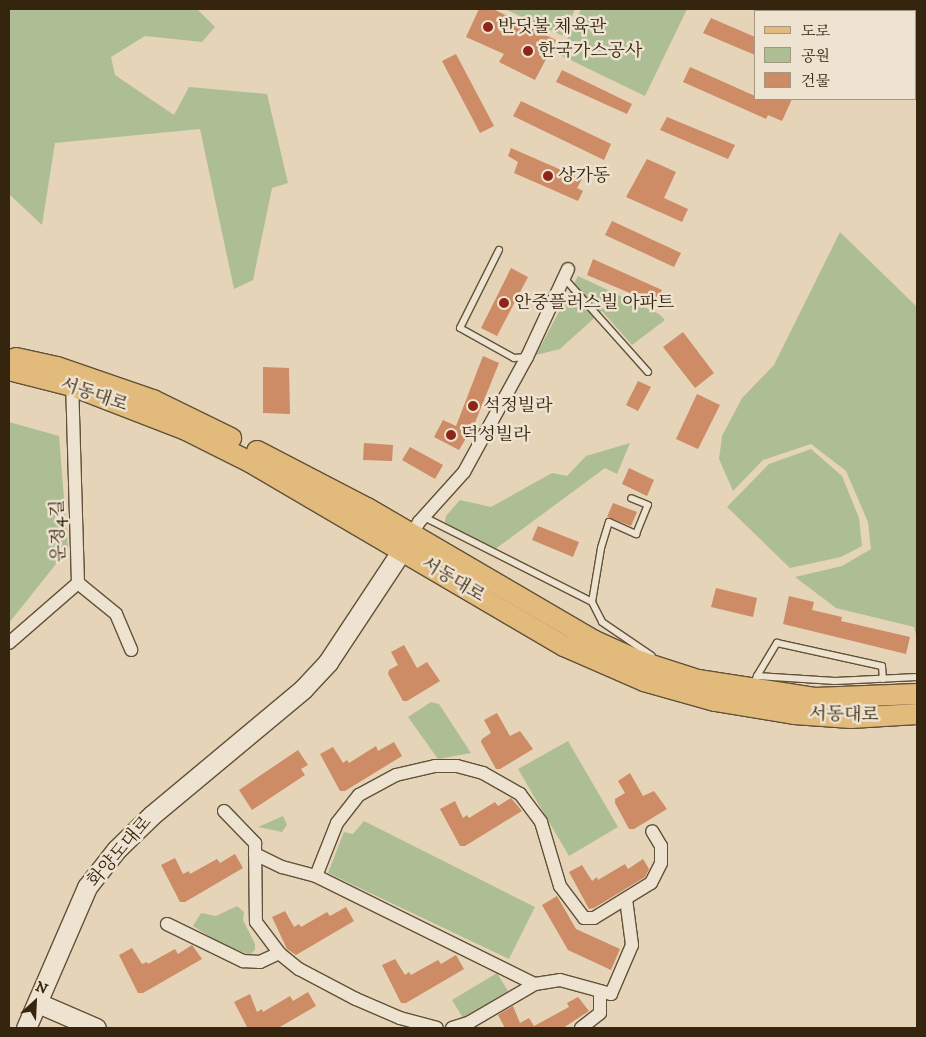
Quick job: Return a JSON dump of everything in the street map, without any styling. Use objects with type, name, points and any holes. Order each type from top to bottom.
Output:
[{"type":"main road","name":"서동대로","points":[[9,356],[57,367],[153,400],[273,460],[412,545],[581,655],[680,693],[794,714],[851,718],[917,714]]},
{"type":"main road","name":"서동대로","points":[[9,370],[72,386],[186,430],[593,640],[639,661],[698,680],[754,682],[815,698],[917,694]]},
{"type":"street","name":"서동대로","points":[[412,545],[424,517],[464,472],[527,357],[566,274]]},
{"type":"street","name":"운정4길","points":[[9,643],[78,582],[72,386]]},
{"type":"street","name":"화양도대로","points":[[36,1015],[94,892],[161,822],[303,689],[328,662],[412,545]]},
{"type":"street","points":[[78,582],[116,614],[131,650]]},
{"type":"street","points":[[316,876],[337,823],[359,795],[396,775],[435,766],[457,766],[489,776],[520,794],[541,822],[560,886],[580,916],[594,918],[651,883],[661,863],[661,846],[652,831]]},
{"type":"street","points":[[224,811],[255,843],[256,922],[279,953],[299,968],[356,999],[400,1018],[437,1028]]},
{"type":"street","points":[[255,854],[282,867],[316,876],[535,984]]},
{"type":"street","points":[[457,1028],[535,984],[560,980],[611,994],[632,945],[626,899]]},
{"type":"street","points":[[167,924],[243,961],[260,962],[279,953]]},
{"type":"street","points":[[581,1028],[600,1013],[600,992]]},
{"type":"street","points":[[36,1015],[69,1028]]},
{"type":"street","points":[[36,1015],[96,1028]]},
{"type":"lane","points":[[499,250],[460,328],[514,358],[527,357]]},
{"type":"lane","points":[[566,274],[648,372]]},
{"type":"lane","points":[[630,498],[648,505],[636,534],[609,522],[601,548],[592,602],[602,622],[616,634],[698,680]]},
{"type":"lane","points":[[424,517],[592,602]]},
{"type":"lane","points":[[754,682],[777,643],[882,666],[882,679]]},
{"type":"lane","points":[[754,682],[917,677]]},
{"type":"green space","points":[[9,9],[197,9],[215,27],[202,42],[145,36],[111,57],[115,75],[174,115],[189,87],[267,94],[288,183],[272,188],[253,280],[234,289],[200,129],[55,143],[42,225],[9,194]]},
{"type":"green space","points":[[505,9],[575,9],[563,36]]},
{"type":"green space","points":[[581,9],[687,9],[645,96],[560,55]]},
{"type":"green space","points":[[866,9],[916,9],[894,10]]},
{"type":"green space","points":[[840,232],[917,307],[917,639],[914,627],[836,608],[795,577],[842,566],[871,549],[868,522],[846,471],[811,444],[763,460],[733,491],[719,459],[722,436],[742,398],[774,365]]},
{"type":"green space","points":[[578,276],[659,314],[665,320],[632,345],[602,311],[560,349],[536,355]]},
{"type":"green space","points":[[9,422],[59,436],[68,549],[9,623]]},
{"type":"green space","points":[[630,443],[617,474],[605,468],[494,550],[444,526],[446,516],[460,500],[491,507],[552,473],[567,476],[586,456]]},
{"type":"green space","points":[[811,449],[842,476],[859,518],[862,546],[841,557],[790,568],[727,507],[769,464]]},
{"type":"green space","points":[[431,702],[439,704],[471,753],[438,759],[408,717]]},
{"type":"green space","points":[[568,741],[618,827],[569,856],[518,769]]},
{"type":"green space","points":[[283,816],[287,825],[282,832],[258,827]]},
{"type":"green space","points":[[364,821],[535,907],[509,959],[328,873],[344,832],[353,834]]},
{"type":"green space","points":[[237,906],[244,912],[243,920],[255,944],[255,950],[249,955],[215,940],[193,926],[201,913],[216,916]]},
{"type":"green space","points":[[497,973],[508,991],[463,1018],[452,1000]]},
{"type":"building","points":[[479,9],[493,9],[556,40],[535,80],[499,62],[504,54],[466,37]]},
{"type":"building","points":[[711,18],[754,37],[754,55],[703,33]]},
{"type":"building","points":[[456,54],[494,126],[480,133],[442,61]]},
{"type":"building","points":[[690,67],[754,96],[754,100],[792,100],[782,121],[768,115],[766,119],[683,82]]},
{"type":"building","points":[[562,70],[632,104],[627,114],[556,82]]},
{"type":"building","points":[[521,101],[611,144],[604,160],[513,116]]},
{"type":"building","points":[[667,117],[735,145],[728,159],[660,130]]},
{"type":"building","name":"상가동","points":[[511,148],[582,179],[577,188],[583,191],[578,201],[514,173],[518,162],[508,156]]},
{"type":"building","points":[[647,159],[676,172],[664,198],[688,209],[682,222],[626,197]]},
{"type":"building","points":[[612,221],[681,253],[674,267],[605,235]]},
{"type":"building","points":[[593,259],[662,290],[656,304],[587,275]]},
{"type":"building","name":"안중플러스빌 아파트","points":[[511,268],[528,277],[497,336],[481,328]]},
{"type":"building","points":[[683,332],[714,373],[695,388],[663,347]]},
{"type":"building","points":[[483,356],[499,363],[474,425],[459,450],[434,437],[443,420],[456,426]]},
{"type":"building","points":[[263,367],[289,368],[290,414],[263,413]]},
{"type":"building","points":[[638,381],[651,387],[638,411],[626,405]]},
{"type":"building","points":[[697,394],[720,405],[698,449],[676,439]]},
{"type":"building","points":[[364,443],[393,445],[392,461],[363,460]]},
{"type":"building","points":[[410,447],[443,465],[435,479],[402,460]]},
{"type":"building","points":[[629,468],[654,480],[647,496],[622,484]]},
{"type":"building","points":[[613,503],[637,512],[631,526],[607,517]]},
{"type":"building","points":[[538,526],[579,542],[573,557],[532,540]]},
{"type":"building","points":[[716,588],[757,598],[753,617],[711,607]]},
{"type":"building","points":[[789,596],[814,602],[812,610],[842,617],[841,621],[910,637],[906,654],[783,624]]},
{"type":"building","points":[[404,645],[417,668],[427,662],[440,681],[407,701],[403,701],[388,674],[389,670],[398,665],[391,652]]},
{"type":"building","points":[[497,713],[510,736],[520,731],[533,749],[500,769],[496,769],[481,742],[482,739],[491,733],[484,720]]},
{"type":"building","points":[[394,742],[402,756],[345,791],[340,791],[320,754],[333,747],[343,763],[347,760],[349,763],[376,746],[378,751]]},
{"type":"building","points":[[298,750],[308,765],[301,769],[305,775],[252,810],[239,790]]},
{"type":"building","points":[[630,773],[643,796],[654,791],[667,809],[634,829],[629,829],[615,803],[615,799],[625,793],[618,781]]},
{"type":"building","points":[[511,798],[522,811],[465,846],[460,846],[440,809],[455,801],[463,818],[467,815],[469,818],[495,802],[498,806]]},
{"type":"building","points":[[235,854],[243,868],[185,902],[180,902],[161,865],[175,858],[183,874],[189,871],[190,874],[217,859],[220,863]]},
{"type":"building","points":[[643,859],[649,869],[645,877],[594,908],[589,909],[569,872],[582,865],[592,881],[597,877],[598,880],[625,864],[628,869]]},
{"type":"building","points":[[557,896],[576,929],[620,949],[611,970],[568,950],[542,905]]},
{"type":"building","points":[[346,907],[354,921],[296,955],[287,949],[272,917],[285,911],[294,927],[299,924],[301,927],[327,912],[330,916]]},
{"type":"building","points":[[192,945],[202,959],[143,993],[138,993],[119,955],[132,948],[142,964],[147,962],[148,964],[175,949],[178,954]]},
{"type":"building","points":[[456,955],[464,969],[406,1003],[401,1003],[382,965],[395,959],[405,975],[409,972],[411,975],[438,960],[441,964]]},
{"type":"building","points":[[308,992],[316,1006],[278,1028],[247,1027],[234,1002],[250,994],[257,1012],[262,1009],[263,1012],[290,996],[293,1001]]},
{"type":"building","points":[[578,997],[589,1011],[563,1028],[505,1028],[498,1015],[513,1006],[520,1023],[529,1018],[534,1026],[569,1007],[567,1003]]},
{"type":"place","name":"반딧불 체육관","points":[[488,27]]},
{"type":"place","name":"한국가스공사","points":[[528,51]]},
{"type":"place","name":"상가동","points":[[548,176]]},
{"type":"place","name":"안중플러스빌 아파트","points":[[504,303]]},
{"type":"place","name":"석정빌라","points":[[473,406]]},
{"type":"place","name":"덕성빌라","points":[[451,435]]}]
